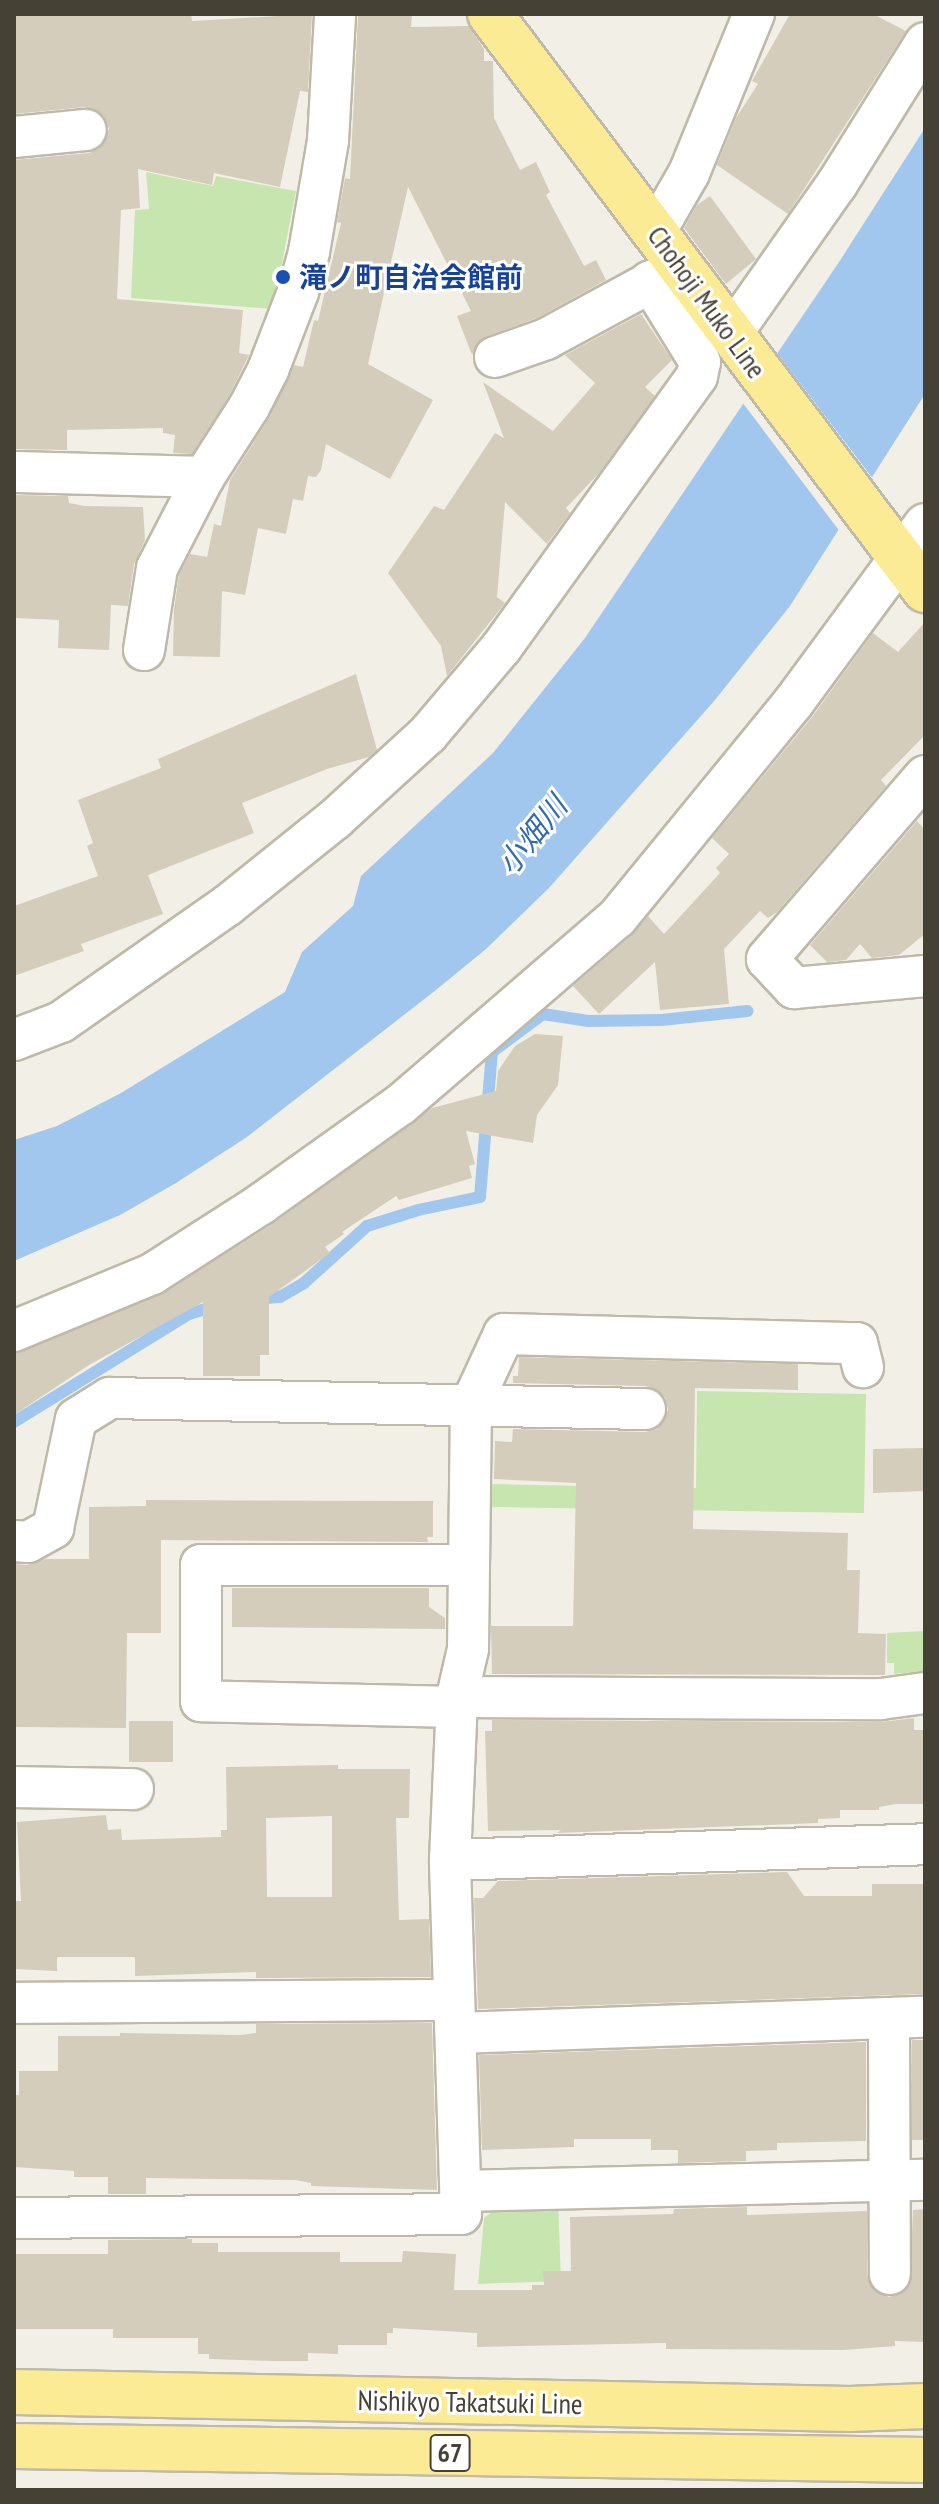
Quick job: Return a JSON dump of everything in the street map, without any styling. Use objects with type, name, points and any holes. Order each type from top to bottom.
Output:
[{"type":"main road","name":"Chohoji Muko Line","points":[[490,14],[662,260],[730,336],[913,575]]},
{"type":"main road","name":"Nishikyo Takatsuki Line","points":[[14,2392],[850,2409],[925,2406]]},
{"type":"main road","points":[[486,2454],[488,2402]]},
{"type":"main road","name":"Nishikyo Takatsuki Line","points":[[14,2446],[925,2460]]},
{"type":"street","points":[[144,650],[157,568],[204,477],[256,395],[298,292],[309,252],[328,141],[335,14]]},
{"type":"street","points":[[14,1040],[61,1022],[228,905],[335,819],[428,734],[547,586],[697,376],[700,362],[662,260],[689,173],[754,14]]},
{"type":"street","points":[[730,336],[837,184],[925,43]]},
{"type":"street","points":[[14,137],[86,130]]},
{"type":"street","points":[[495,357],[546,339],[662,260]]},
{"type":"street","points":[[14,472],[204,477]]},
{"type":"street","points":[[14,1331],[152,1274],[261,1204],[400,1105],[617,918],[793,703],[913,575],[925,524]]},
{"type":"street","points":[[925,776],[767,959],[794,988],[925,976]]},
{"type":"street","points":[[14,2218],[461,2214],[450,1860],[457,1702],[468,1649],[471,1405],[504,1334],[857,1343],[863,1367]]},
{"type":"street","points":[[14,1541],[28,1542],[53,1528],[76,1419],[110,1398],[645,1409]]},
{"type":"street","points":[[469,1565],[201,1565],[201,1701],[881,1699],[925,1693]]},
{"type":"street","points":[[14,1787],[133,1789]]},
{"type":"street","points":[[450,1860],[925,1844]]},
{"type":"street","points":[[14,2003],[455,2016],[907,2017],[907,2181],[890,2274]]},
{"type":"street","points":[[461,2191],[907,2181]]},
{"type":"green space","points":[[146,172],[213,186],[216,176],[296,191],[273,309],[131,298],[135,210],[149,209]]},
{"type":"green space","points":[[697,1391],[866,1394],[864,1513],[487,1507],[488,1484],[696,1488]]},
{"type":"green space","points":[[925,1631],[925,1671],[894,1674],[894,1663],[887,1663],[887,1633]]},
{"type":"green space","points":[[558,2200],[561,2281],[478,2284],[484,2218],[507,2201]]},
{"type":"water","name":"小畑川","points":[[925,128],[925,394],[790,606],[715,700],[549,888],[486,949],[436,990],[247,1137],[176,1183],[120,1215],[14,1261],[14,1140],[57,1126],[121,1093],[285,992],[302,952],[353,906],[361,876],[493,753],[585,638],[839,262]]},
{"type":"pier","points":[[774,349],[874,480],[841,533],[739,398]]},
{"type":"building","points":[[14,14],[191,14],[192,21],[312,14],[308,92],[300,91],[280,187],[214,173],[212,185],[138,169],[140,208],[121,210],[117,299],[243,310],[239,353],[249,355],[229,396],[192,454],[173,453],[175,435],[163,433],[163,428],[67,430],[67,450],[14,449],[14,160],[89,153],[100,148],[109,129],[104,116],[85,107],[14,114]]},
{"type":"building","points":[[358,14],[412,14],[411,27],[469,26],[484,49],[484,61],[493,61],[494,118],[520,170],[536,162],[550,192],[546,195],[584,266],[596,260],[606,280],[537,318],[487,336],[477,343],[472,355],[457,316],[471,311],[408,187],[368,364],[433,400],[390,479],[326,444],[321,470],[316,477],[308,476],[303,501],[293,499],[286,534],[258,528],[245,595],[222,591],[220,657],[173,656],[174,609],[179,575],[190,554],[207,557],[214,524],[221,526],[230,480],[269,418],[294,365],[303,367],[314,320],[318,321],[341,223],[337,222],[345,178],[350,179]]},
{"type":"building","points":[[790,14],[873,14],[906,31],[788,214],[717,165],[736,118],[758,84],[752,81]]},
{"type":"building","points":[[710,196],[756,259],[726,284],[684,228],[697,205]]},
{"type":"building","points":[[641,314],[672,360],[645,387],[655,396],[600,472],[566,508],[570,513],[547,544],[505,502],[497,597],[505,603],[447,676],[441,646],[388,573],[434,506],[444,510],[495,433],[504,438],[483,382],[553,431],[595,383],[565,355]]},
{"type":"building","points":[[14,495],[68,496],[69,503],[85,506],[143,507],[145,540],[134,564],[128,606],[111,605],[109,650],[58,648],[59,620],[14,618]]},
{"type":"building","points":[[925,622],[925,735],[881,780],[886,786],[777,912],[768,918],[760,911],[724,949],[729,1004],[660,1010],[655,962],[599,1014],[573,986],[632,935],[648,916],[664,934],[720,873],[716,868],[729,854],[712,838],[812,717],[873,633],[898,652]]},
{"type":"building","points":[[356,674],[377,750],[369,757],[327,769],[242,803],[254,833],[148,875],[163,914],[81,944],[84,951],[14,976],[14,906],[98,876],[87,846],[93,843],[78,800],[161,768],[158,759]]},
{"type":"building","points":[[917,821],[925,830],[925,934],[899,955],[872,958],[860,944],[846,960],[827,962],[810,945]]},
{"type":"building","points":[[535,1034],[563,1036],[558,1085],[537,1115],[533,1143],[466,1131],[475,1164],[469,1166],[472,1178],[399,1200],[396,1196],[342,1232],[344,1234],[325,1247],[330,1253],[269,1297],[269,1355],[260,1355],[260,1376],[203,1376],[203,1302],[89,1365],[14,1415],[14,1354],[164,1293],[274,1223],[432,1108],[496,1091],[498,1071],[515,1046]]},
{"type":"building","points":[[519,1357],[798,1364],[798,1390],[695,1388],[693,1529],[848,1533],[847,1570],[860,1570],[858,1633],[886,1634],[885,1675],[492,1674],[491,1626],[573,1626],[576,1483],[494,1479],[495,1441],[512,1442],[513,1429],[645,1432],[657,1429],[668,1410],[665,1397],[646,1386],[513,1383],[513,1376],[518,1376]]},
{"type":"building","points":[[925,1448],[925,1491],[873,1493],[873,1449]]},
{"type":"building","points":[[146,1500],[433,1501],[433,1537],[427,1537],[428,1542],[161,1540],[161,1633],[127,1633],[126,1728],[14,1727],[14,1564],[27,1565],[46,1559],[89,1559],[89,1507],[146,1506]]},
{"type":"building","points":[[232,1588],[429,1588],[429,1607],[445,1618],[445,1629],[232,1627]]},
{"type":"building","points":[[914,1718],[914,1730],[925,1730],[925,1804],[896,1804],[879,1807],[879,1810],[840,1810],[840,1818],[818,1819],[818,1823],[557,1833],[561,1830],[488,1831],[485,1731],[492,1731],[492,1720],[881,1722]]},
{"type":"building","points":[[129,1721],[173,1721],[173,1762],[129,1762]]},
{"type":"building","points":[[338,1765],[338,1769],[410,1769],[409,1818],[396,1818],[399,1920],[429,1919],[431,1977],[256,1978],[256,1972],[135,1976],[135,1957],[57,1957],[57,1971],[14,1969],[14,1901],[21,1901],[17,1822],[106,1815],[108,1830],[121,1829],[122,1840],[221,1837],[221,1830],[227,1830],[226,1767]],"holes":[[[332,1816],[332,1897],[267,1897],[266,1818]]]},
{"type":"building","points":[[787,1872],[804,1896],[872,1896],[872,1884],[925,1884],[925,1994],[478,2009],[474,1898],[483,1898],[498,1881]]},
{"type":"building","points":[[432,2023],[437,2190],[311,2186],[311,2183],[295,2180],[146,2178],[146,2194],[108,2194],[108,2177],[74,2177],[74,2171],[14,2167],[14,2095],[19,2095],[19,2071],[58,2071],[58,2036],[120,2036],[120,2033],[241,2035],[256,2033],[256,2024]]},
{"type":"building","points":[[912,2040],[925,2040],[925,2140],[912,2140]]},
{"type":"building","points":[[866,2042],[866,2141],[777,2143],[777,2150],[746,2151],[746,2161],[678,2163],[678,2150],[651,2150],[651,2139],[574,2139],[574,2147],[482,2150],[479,2055]]},
{"type":"building","points":[[747,2207],[747,2215],[867,2211],[867,2275],[871,2286],[889,2297],[902,2293],[910,2285],[913,2210],[925,2209],[925,2342],[895,2341],[895,2346],[844,2350],[666,2349],[666,2343],[477,2347],[477,2333],[393,2328],[393,2333],[387,2333],[387,2345],[338,2345],[338,2354],[308,2353],[308,2361],[273,2361],[209,2359],[209,2354],[198,2354],[198,2338],[113,2338],[113,2329],[14,2329],[14,2254],[108,2254],[108,2240],[192,2239],[192,2243],[218,2243],[218,2252],[340,2252],[340,2262],[402,2262],[403,2251],[456,2254],[454,2290],[532,2290],[532,2285],[544,2285],[543,2271],[571,2271],[570,2217],[673,2214],[674,2209]]},
{"type":"waterway","points":[[255,1299],[280,1297],[304,1283],[367,1226],[418,1210],[480,1197],[492,1052],[543,1014],[588,1021],[661,1020],[748,1011]]},
{"type":"waterway","points":[[14,1422],[189,1314],[218,1305]]},
{"type":"place","name":"滝ノ町自治会館前","points":[[283,277]]}]
